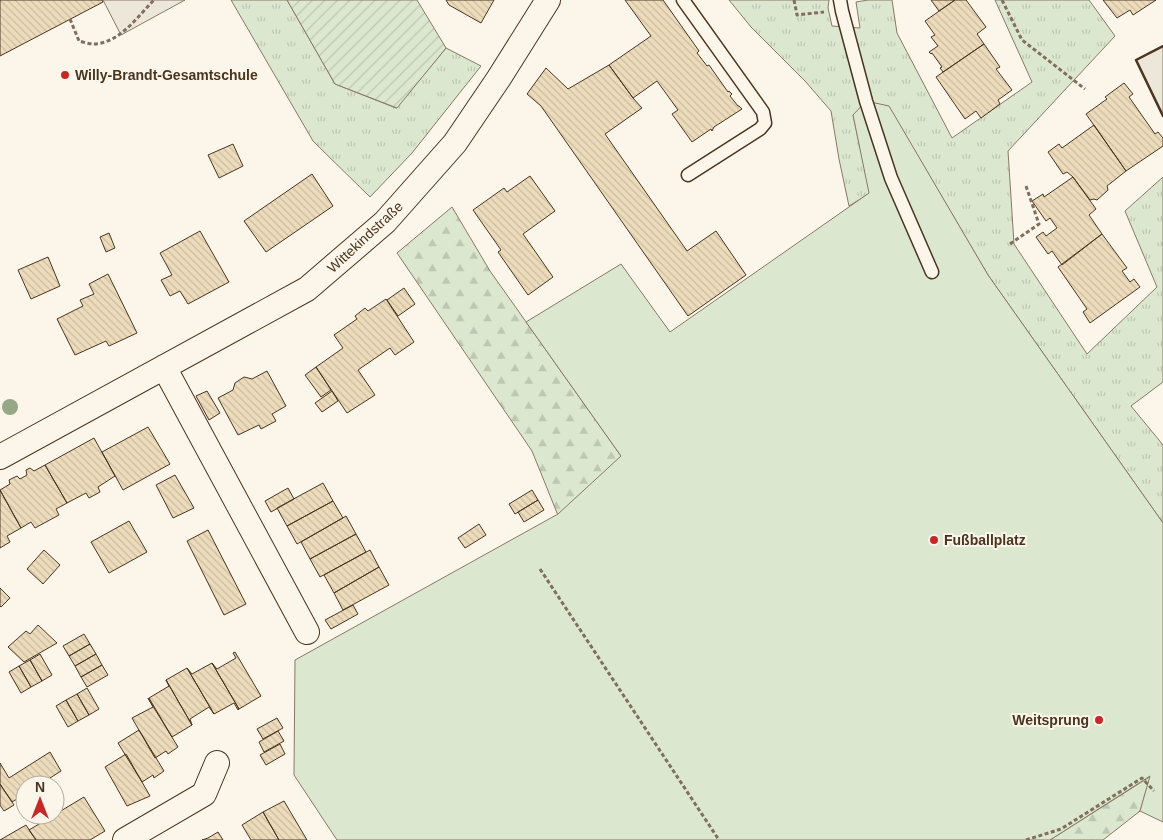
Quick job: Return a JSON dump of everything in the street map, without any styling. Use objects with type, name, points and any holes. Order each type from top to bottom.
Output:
[{"type":"street","name":"Wittekindstraße","points":[[0,457],[307,289],[385,222],[455,143],[548,0]]},
{"type":"street","points":[[164,368],[307,632]]},
{"type":"street","points":[[125,840],[204,794],[217,763]]},
{"type":"lane","points":[[683,0],[763,112],[765,123],[760,129],[688,175]]},
{"type":"lane","points":[[841,5],[866,101],[891,178],[932,272]]},
{"type":"path","points":[[70,19],[79,41],[94,44],[111,40],[126,30],[154,0]]},
{"type":"path","points":[[794,0],[797,15],[818,12],[841,5]]},
{"type":"path","points":[[1002,0],[1022,40],[1085,89]]},
{"type":"path","points":[[1010,244],[1039,224],[1026,186]]},
{"type":"path","points":[[540,569],[719,840]]},
{"type":"path","points":[[1026,840],[1061,830],[1142,778],[1154,791]]},
{"type":"green space","points":[[231,0],[287,0],[335,84],[396,108],[446,48],[481,66],[412,153],[370,197],[313,141]]},
{"type":"green space","points":[[287,0],[417,0],[446,48],[397,108],[335,84]]},
{"type":"green space","points":[[729,0],[829,0],[828,8],[832,26],[860,28],[856,2],[892,0],[897,33],[952,138],[1032,82],[995,0],[1089,0],[1115,36],[1008,151],[1014,244],[1087,354],[1157,287],[1125,211],[1163,177],[1163,382],[1131,406],[1163,445],[1163,523],[988,275],[889,107],[853,115],[870,193],[849,206],[831,111],[805,81],[751,27]]},
{"type":"green space","points":[[866,101],[889,106],[988,275],[1163,523],[1163,822],[1140,811],[1150,776],[1050,840],[337,840],[294,775],[295,660],[558,514],[621,456],[526,322],[621,264],[670,332],[869,193],[853,115]]},
{"type":"green space","points":[[452,207],[490,271],[621,456],[572,550],[532,451],[397,253]]},
{"type":"green space","points":[[1151,776],[1140,811],[1103,840],[1050,840]]},
{"type":"shaded area","points":[[103,0],[185,0],[121,35]]},
{"type":"shaded area","points":[[1163,46],[1163,116],[1136,60]]},
{"type":"building","points":[[0,0],[102,0],[103,2],[0,56]]},
{"type":"building","points":[[446,0],[494,0],[481,23],[449,5]]},
{"type":"building","points":[[625,0],[663,0],[699,51],[697,53],[707,66],[709,65],[728,92],[732,94],[730,96],[742,109],[714,127],[712,131],[711,129],[692,142],[672,114],[678,110],[657,81],[633,98],[609,65],[651,36]]},
{"type":"building","points":[[931,0],[955,0],[939,11]]},
{"type":"building","points":[[955,0],[966,0],[986,27],[977,34],[984,44],[943,72],[940,68],[942,67],[932,53],[929,52],[938,46],[931,37],[935,35],[925,21]]},
{"type":"building","points":[[1103,0],[1156,0],[1133,15],[1130,10],[1117,18]]},
{"type":"building","points":[[984,44],[1000,67],[996,69],[1012,90],[998,100],[1000,104],[981,118],[976,111],[965,119],[936,77]]},
{"type":"building","points":[[609,65],[642,108],[605,134],[687,251],[716,231],[746,275],[688,316],[541,106],[527,94],[546,68],[568,89]]},
{"type":"building","points":[[1124,83],[1133,94],[1129,97],[1155,134],[1158,132],[1163,138],[1163,146],[1126,171],[1086,114],[1107,99],[1105,97]]},
{"type":"building","points":[[1094,125],[1126,171],[1107,186],[1108,190],[1097,200],[1090,200],[1073,177],[1067,172],[1063,174],[1048,152],[1059,144],[1062,148]]},
{"type":"building","points":[[233,144],[243,166],[219,178],[208,155]]},
{"type":"building","points":[[312,174],[333,206],[266,252],[244,221]]},
{"type":"building","points":[[530,176],[555,211],[523,234],[553,277],[528,295],[498,252],[501,250],[473,210],[504,188],[507,192]]},
{"type":"building","points":[[1073,177],[1096,209],[1089,215],[1102,234],[1062,265],[1052,251],[1048,254],[1036,237],[1043,232],[1046,236],[1057,228],[1050,218],[1046,221],[1032,201],[1043,194],[1044,197]]},
{"type":"building","points":[[200,231],[229,282],[188,304],[180,291],[170,296],[161,280],[172,275],[160,253]]},
{"type":"building","points":[[109,233],[115,248],[106,252],[100,237]]},
{"type":"building","points":[[1102,234],[1127,268],[1122,271],[1130,282],[1134,279],[1140,287],[1090,323],[1083,312],[1087,309],[1058,267]]},
{"type":"building","points":[[48,257],[60,286],[31,299],[18,270]]},
{"type":"building","points":[[108,274],[137,333],[109,346],[106,341],[75,355],[57,319],[83,306],[80,300],[94,294],[89,284]]},
{"type":"building","points":[[404,288],[415,304],[398,316],[387,300]]},
{"type":"building","points":[[386,299],[414,342],[395,355],[390,348],[358,370],[375,395],[347,413],[316,367],[343,348],[334,335],[357,319],[355,316],[365,308],[368,311]]},
{"type":"building","points":[[316,367],[331,390],[321,397],[305,375]]},
{"type":"building","points":[[267,371],[286,406],[272,414],[276,421],[261,429],[259,425],[238,435],[218,398],[233,390],[235,383],[244,377],[252,379]]},
{"type":"building","points":[[207,391],[220,413],[209,420],[196,396]]},
{"type":"building","points":[[332,391],[338,401],[322,412],[315,403]]},
{"type":"building","points":[[148,427],[170,464],[123,490],[102,452]]},
{"type":"building","points":[[94,438],[115,476],[98,487],[100,492],[89,498],[86,493],[67,503],[45,465]]},
{"type":"building","points":[[45,465],[67,503],[56,509],[59,515],[35,528],[31,522],[21,528],[0,490],[10,484],[9,480],[17,476],[20,479],[27,475],[26,470],[30,468],[34,471]]},
{"type":"building","points":[[175,475],[194,508],[173,518],[156,485]]},
{"type":"building","points":[[323,483],[333,501],[287,526],[277,508]]},
{"type":"building","points":[[288,488],[294,499],[271,512],[265,501]]},
{"type":"building","points":[[0,490],[21,528],[7,536],[10,542],[0,548]]},
{"type":"building","points":[[532,490],[538,500],[515,514],[509,504]]},
{"type":"building","points":[[538,500],[544,510],[524,522],[518,512]]},
{"type":"building","points":[[333,501],[343,518],[297,544],[287,526]]},
{"type":"building","points":[[346,516],[356,534],[310,559],[301,542]]},
{"type":"building","points":[[129,521],[147,552],[109,573],[91,542]]},
{"type":"building","points":[[479,524],[486,535],[465,548],[458,538]]},
{"type":"building","points":[[208,530],[246,604],[224,615],[187,541]]},
{"type":"building","points":[[356,534],[366,552],[320,577],[310,559]]},
{"type":"building","points":[[44,550],[60,565],[43,584],[27,569]]},
{"type":"building","points":[[370,550],[379,567],[334,593],[324,575]]},
{"type":"building","points":[[379,567],[389,585],[343,610],[334,593]]},
{"type":"building","points":[[0,588],[10,598],[1,607],[0,606]]},
{"type":"building","points":[[353,605],[358,614],[331,629],[325,620]]},
{"type":"building","points":[[38,625],[57,643],[24,662],[8,647],[26,631],[30,634]]},
{"type":"building","points":[[84,634],[90,644],[69,656],[63,646]]},
{"type":"building","points":[[90,644],[96,654],[75,666],[69,656]]},
{"type":"building","points":[[235,652],[261,696],[239,709],[212,663],[217,669],[236,658],[233,653]]},
{"type":"building","points":[[40,654],[52,675],[42,681],[30,660]]},
{"type":"building","points":[[96,654],[102,665],[81,677],[75,666]]},
{"type":"building","points":[[30,660],[42,681],[31,687],[19,666]]},
{"type":"building","points":[[212,663],[238,710],[234,703],[214,714],[187,668],[192,674]]},
{"type":"building","points":[[102,665],[108,675],[87,687],[81,677]]},
{"type":"building","points":[[19,666],[31,687],[21,693],[9,672]]},
{"type":"building","points":[[187,668],[214,714],[209,707],[190,719],[192,725],[166,680]]},
{"type":"building","points":[[166,680],[192,725],[172,737],[149,698],[169,686]]},
{"type":"building","points":[[87,688],[99,709],[89,715],[77,694]]},
{"type":"building","points":[[77,694],[89,715],[78,721],[66,700]]},
{"type":"building","points":[[148,698],[178,747],[168,754],[166,751],[155,758],[132,718],[153,707]]},
{"type":"building","points":[[66,700],[78,721],[68,727],[56,706]]},
{"type":"building","points":[[277,718],[283,728],[263,739],[257,729]]},
{"type":"building","points":[[139,730],[164,771],[154,778],[153,775],[142,782],[118,743]]},
{"type":"building","points":[[278,731],[284,741],[264,752],[259,742]]},
{"type":"building","points":[[280,744],[285,754],[266,765],[260,755]]},
{"type":"building","points":[[50,752],[61,771],[55,775],[15,775],[15,800],[12,802],[0,784],[0,763],[9,778]]},
{"type":"building","points":[[126,754],[150,796],[127,806],[105,767]]},
{"type":"building","points":[[0,784],[14,805],[4,811],[0,805]]},
{"type":"building","points":[[84,797],[105,831],[90,840],[36,840],[29,830],[37,825],[65,825],[65,808]]},
{"type":"building","points":[[284,801],[307,840],[279,840],[263,812]]},
{"type":"building","points":[[263,812],[279,840],[251,840],[242,825]]},
{"type":"building","points":[[26,825],[36,840],[0,840]]},
{"type":"building","points":[[218,832],[223,840],[202,840],[208,838]]},
{"type":"wall","points":[[1163,46],[1136,60],[1163,116]]},
{"type":"place","name":"Willy-Brandt-Gesamtschule","points":[[65,75]]},
{"type":"place","name":"Fußballplatz","points":[[934,540]]},
{"type":"place","name":"Weitsprung","points":[[1099,720]]}]
